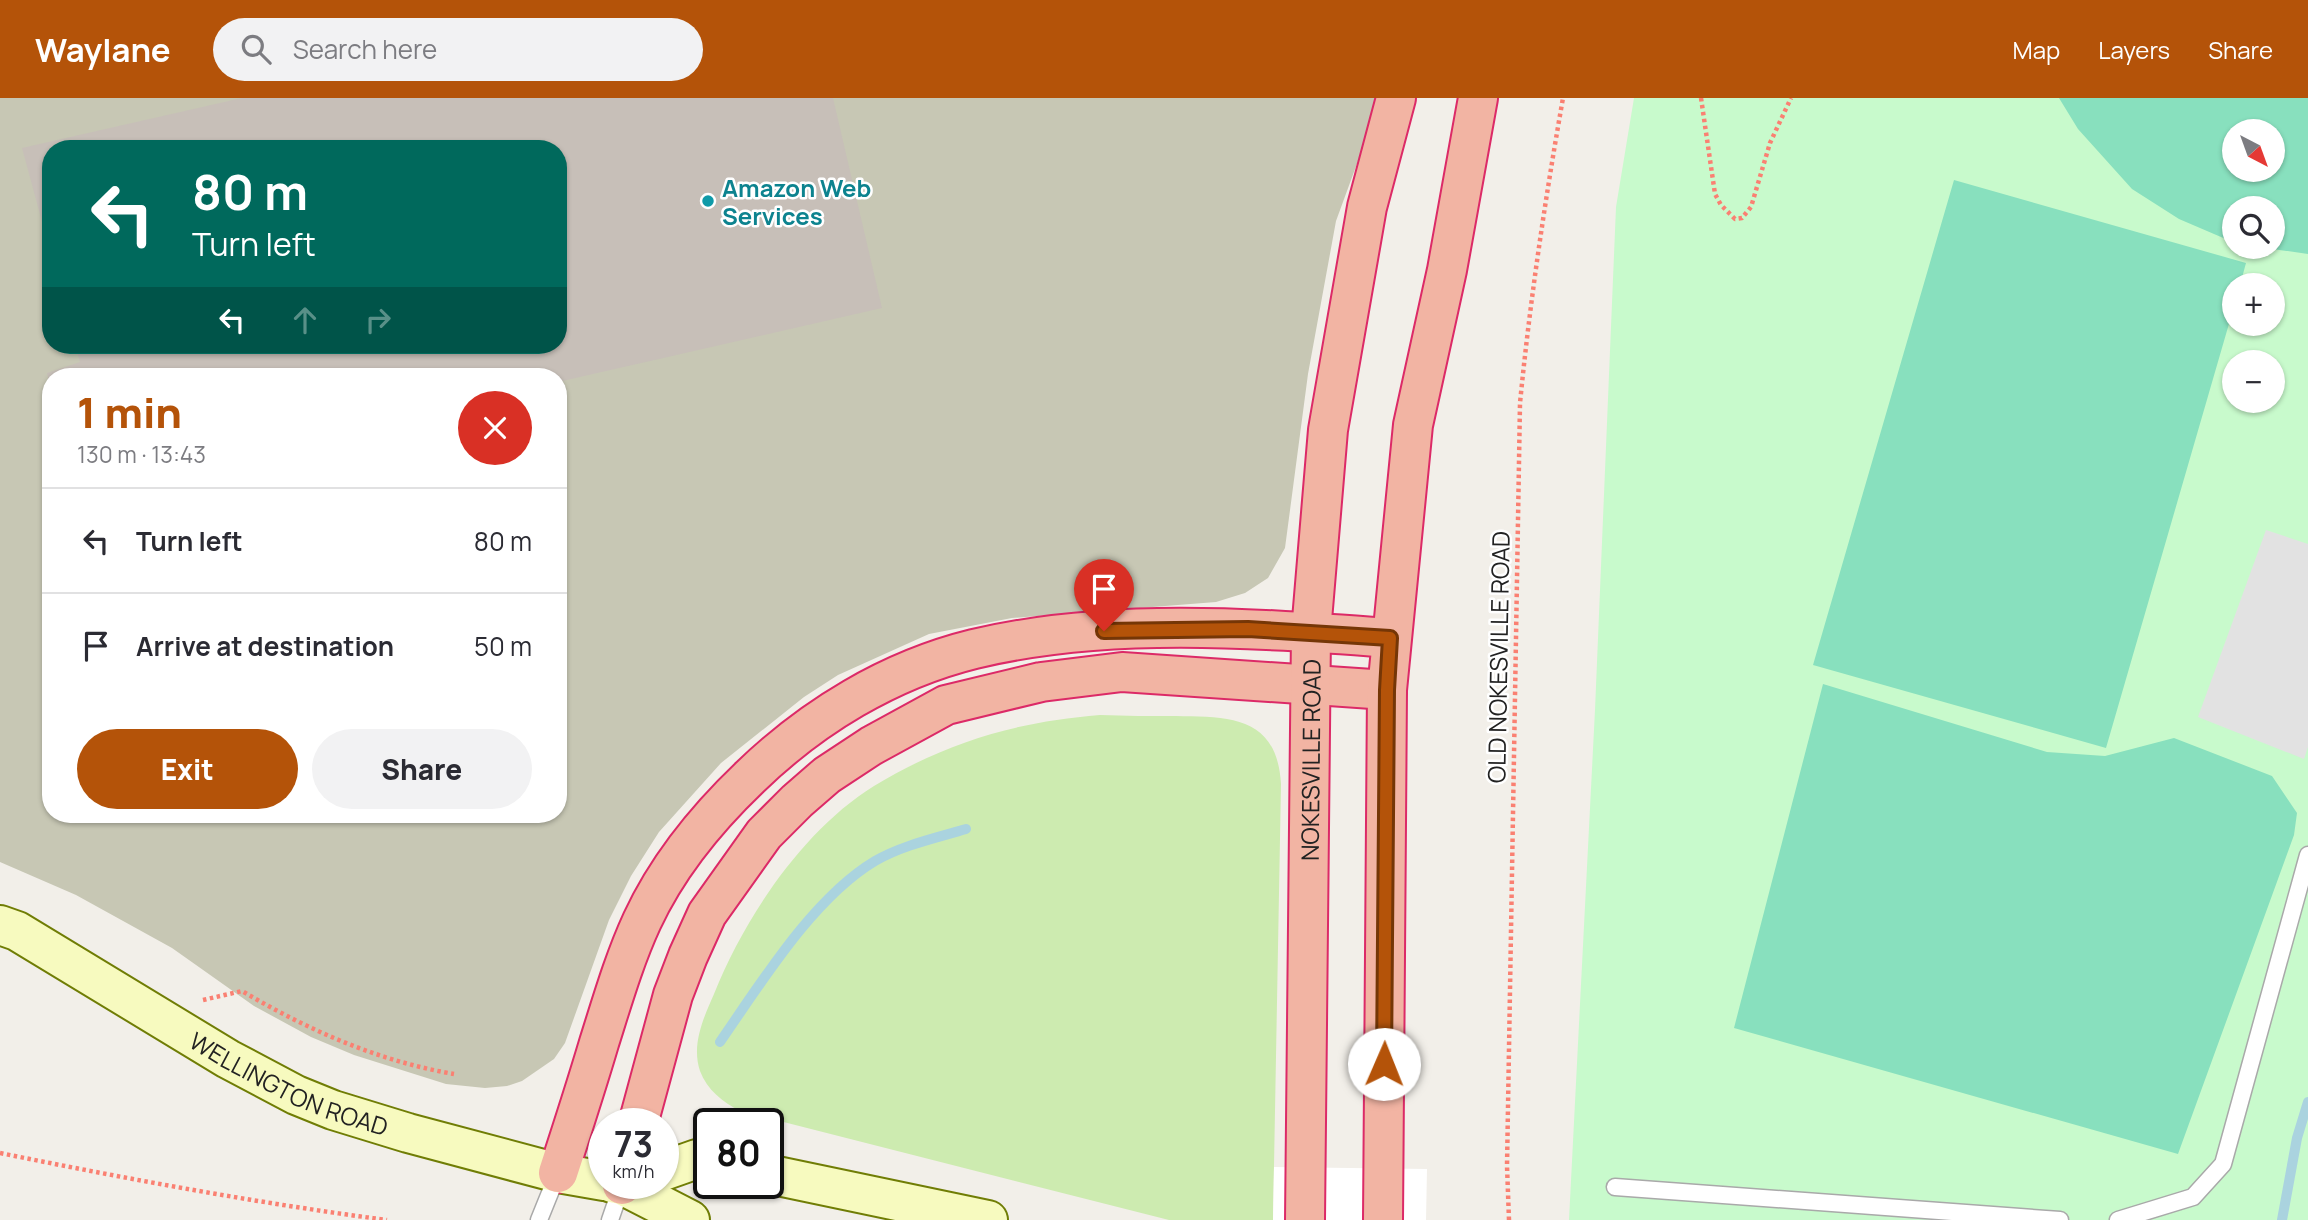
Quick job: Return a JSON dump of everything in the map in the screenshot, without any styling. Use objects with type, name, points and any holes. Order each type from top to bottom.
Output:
[{"type":"highway","name":"NOKESVILLE ROAD","points":[[1305,1220],[1311,632],[1328,430],[1367,207],[1396,98]]},
{"type":"highway","points":[[1383,1220],[1387,690],[1390,638],[1413,425],[1447,270],[1478,98]]},
{"type":"highway","points":[[558,1173],[619,978],[649,908],[669,872],[718,810],[764,763],[836,708],[888,681],[931,663],[971,650],[1066,633],[1248,629],[1390,638]]},
{"type":"highway","points":[[642,1108],[673,995],[707,915],[764,834],[827,775],[871,746],[946,705],[1054,681],[1122,672],[1387,690]]},
{"type":"main road","name":"WELLINGTON ROAD","points":[[0,925],[17,931],[228,1059],[296,1095],[333,1110],[408,1133],[588,1181]]},
{"type":"main road","points":[[784,1177],[988,1220]]},
{"type":"main road","name":"WELLINGTON ROAD","points":[[640,1199],[690,1220]]},
{"type":"lane","points":[[2118,1220],[2193,1196],[2223,1164],[2308,855]]},
{"type":"lane","points":[[539,1220],[558,1173]]},
{"type":"lane","points":[[1615,1187],[2060,1220]]},
{"type":"path","name":"OLD NOKESVILLE ROAD","points":[[1509,1220],[1507,1166],[1520,403],[1541,222],[1563,98]]},
{"type":"path","points":[[1701,98],[1715,194],[1721,205],[1735,219],[1742,218],[1751,207],[1770,143],[1791,98]]},
{"type":"path","points":[[149,1012],[242,991],[270,1008],[365,1052],[415,1068],[454,1073]]},
{"type":"path","points":[[0,1153],[150,1183],[387,1220]]},
{"type":"shaded area","points":[[0,98],[1381,98],[1336,221],[1308,374],[1285,548],[1268,578],[1245,593],[1216,602],[1012,618],[929,634],[838,675],[804,697],[721,763],[659,832],[631,876],[609,920],[565,1043],[554,1059],[522,1081],[507,1086],[485,1088],[446,1084],[354,1055],[311,1037],[254,1006],[172,948],[76,895],[0,862]]},
{"type":"shaded area","points":[[2266,530],[2308,544],[2308,747],[2304,759],[2198,717]]},
{"type":"green space","points":[[1634,98],[2308,98],[2308,1220],[1569,1220],[1595,710],[1616,207]]},
{"type":"green space","points":[[2059,98],[2308,98],[2308,254],[2285,251],[2285,196],[2222,196],[2222,237],[2179,219],[2132,189],[2078,129]]},
{"type":"green space","points":[[1954,180],[2222,256],[2222,259],[2246,263],[2243,273],[2222,273],[2222,336],[2225,336],[2106,748],[1813,665]]},
{"type":"green space","points":[[1823,684],[2047,752],[2105,756],[2174,738],[2272,776],[2297,813],[2294,835],[2178,1154],[1734,1028]]},
{"type":"green space","points":[[1100,715],[1196,716],[1232,720],[1260,733],[1270,745],[1278,762],[1281,784],[1273,1220],[1169,1220],[784,1122],[784,1108],[736,1108],[711,1090],[700,1071],[697,1051],[703,1021],[742,935],[779,878],[823,826],[874,786],[928,757],[1010,729]]},
{"type":"pier","points":[[1274,1167],[1427,1169],[1426,1220],[1273,1220]]},
{"type":"building","name":"Amazon Web Services","points":[[242,98],[833,98],[882,308],[567,380],[567,368],[62,368],[80,362],[78,354],[567,354],[567,140],[57,140]]},
{"type":"building","name":"Amazon Web Services","points":[[42,143],[42,222],[22,148]]},
{"type":"waterway","points":[[720,1042],[790,943],[830,897],[852,877],[875,861],[897,851],[966,829]]},
{"type":"waterway","points":[[2282,1220],[2297,1138],[2308,1102]]},
{"type":"place","name":"Amazon Web Services","points":[[708,201]]},
{"type":"route","points":[[1104,631],[1248,629],[1390,638],[1387,690],[1384,1064]]}]
